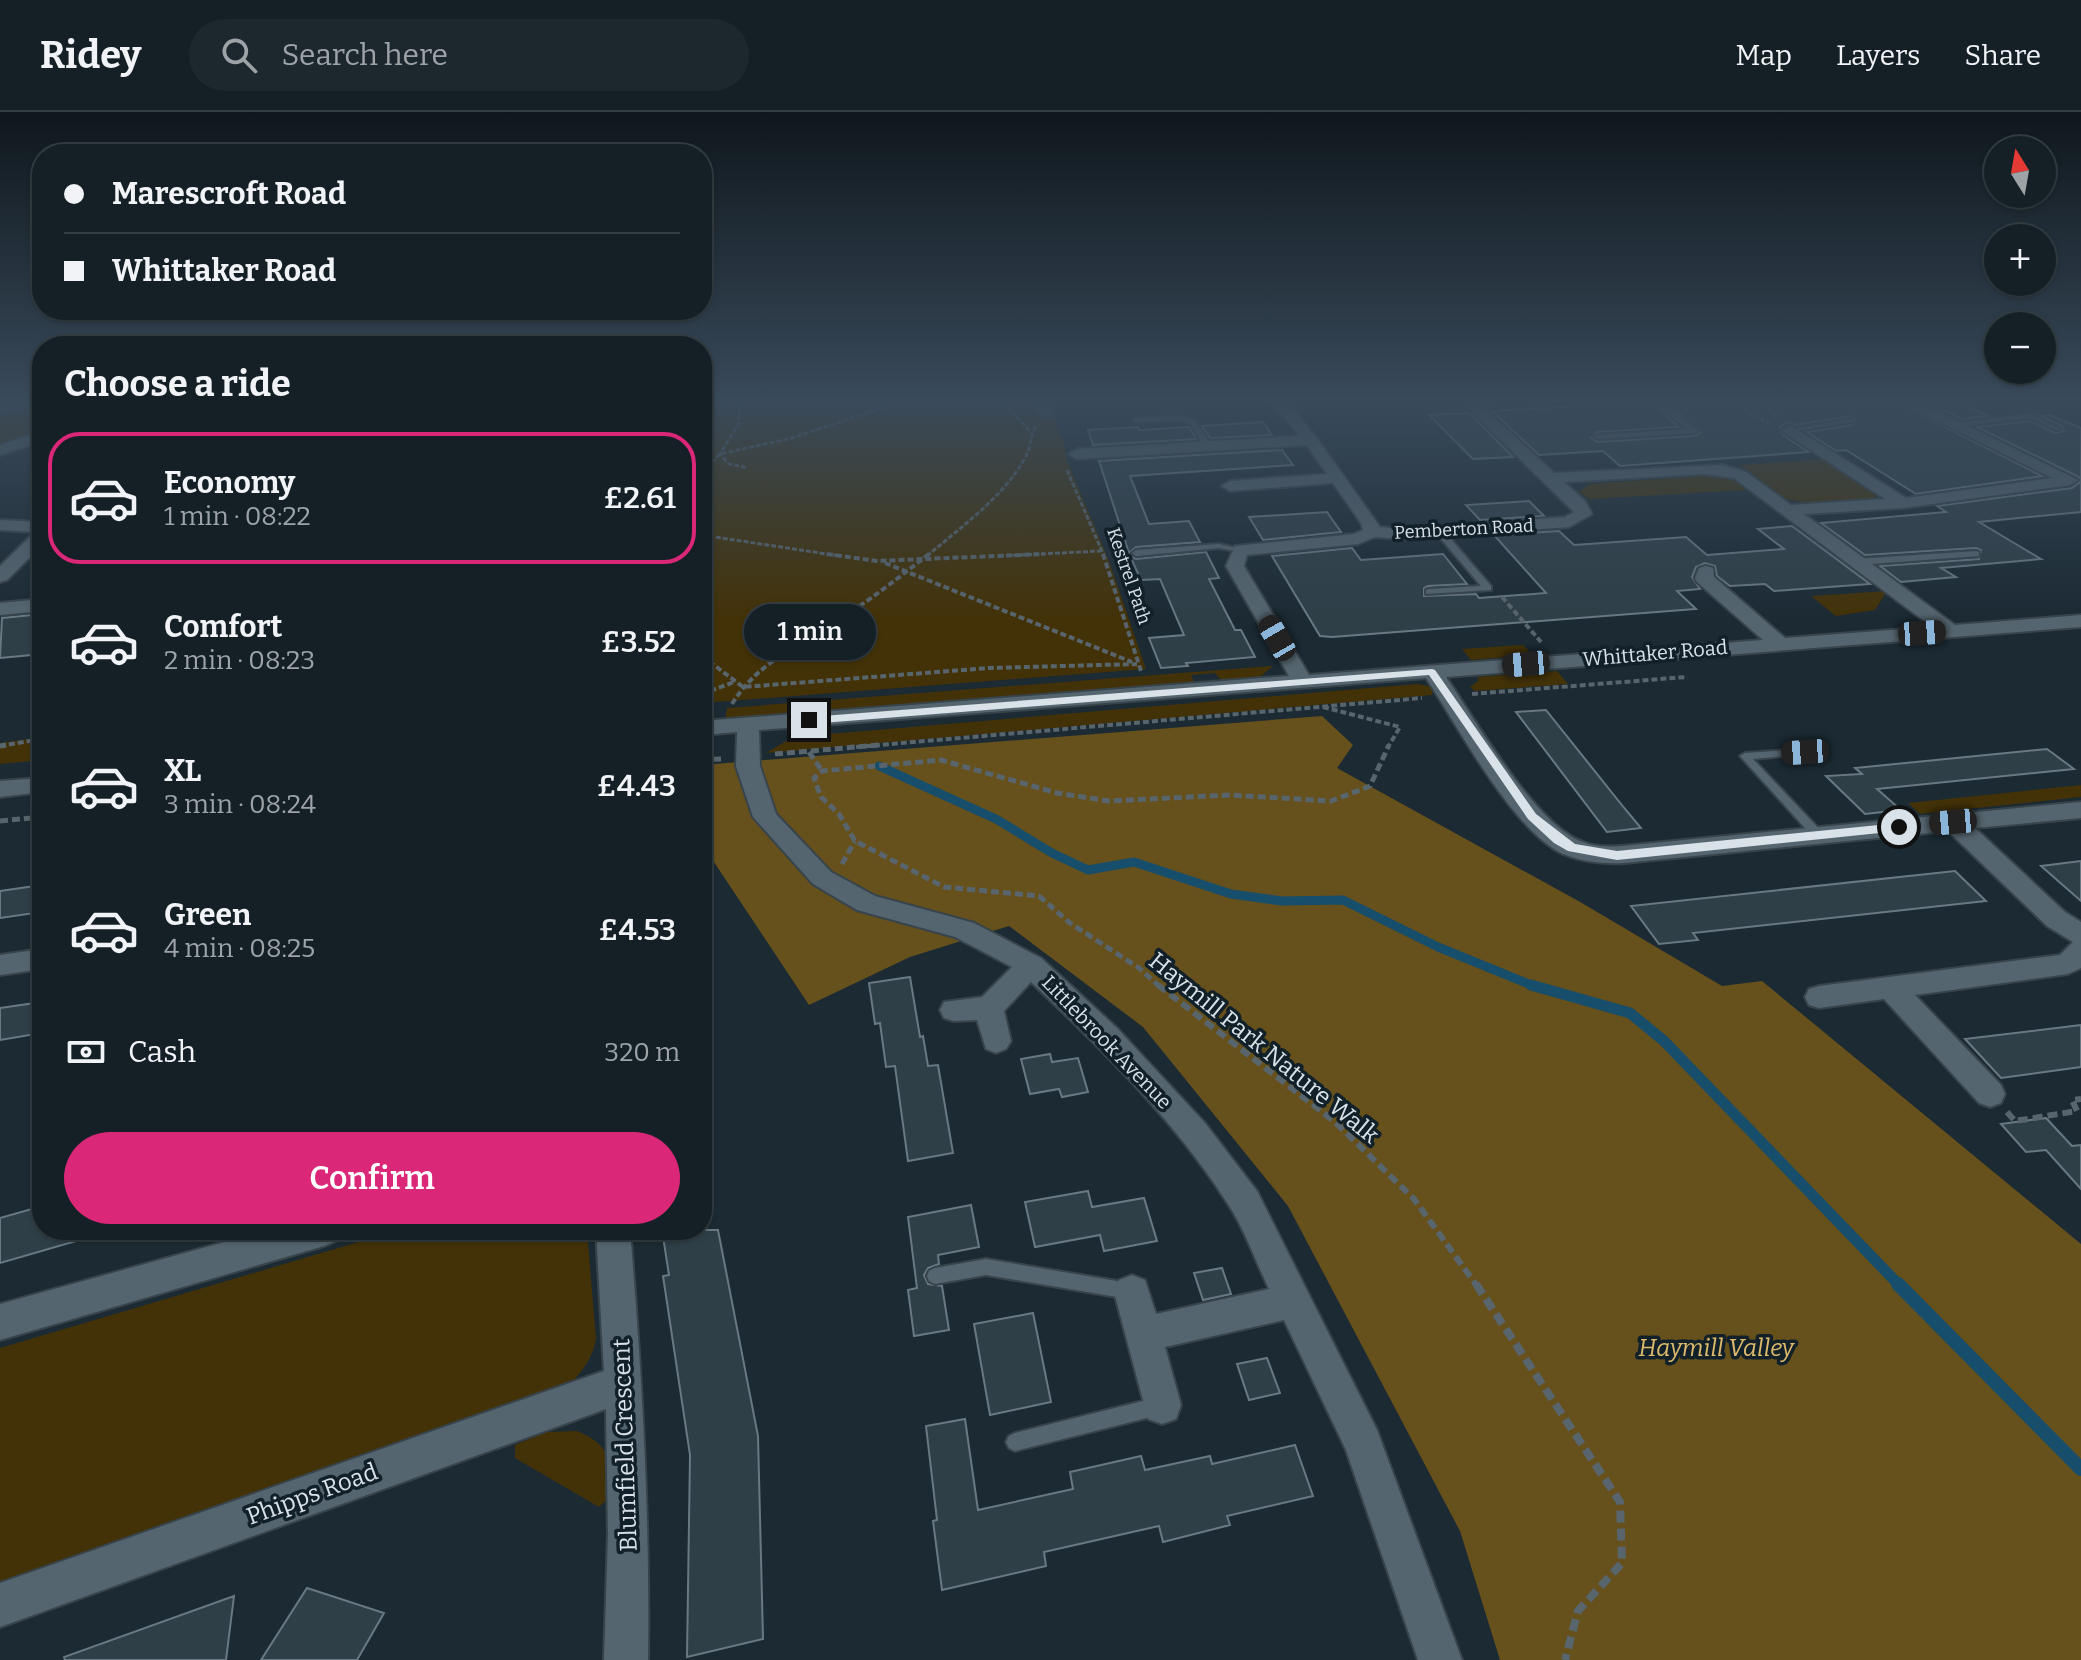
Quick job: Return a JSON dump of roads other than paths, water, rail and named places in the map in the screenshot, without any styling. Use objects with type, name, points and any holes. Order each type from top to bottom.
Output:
[{"type":"street","points":[[1335,473],[1370,523],[1372,532]]},
{"type":"street","name":"Pemberton Road","points":[[1241,550],[1358,539],[1372,532],[1402,534],[1569,522],[1583,514],[1579,505],[1543,473]]},
{"type":"street","points":[[1548,478],[1652,473]]},
{"type":"street","points":[[1734,473],[1951,631]]},
{"type":"street","points":[[1857,473],[1903,503]]},
{"type":"street","points":[[2056,473],[2076,483]]},
{"type":"street","points":[[1230,486],[1338,478]]},
{"type":"street","points":[[1786,510],[1903,503],[2076,483]]},
{"type":"street","points":[[0,525],[32,527]]},
{"type":"street","points":[[0,576],[32,545]]},
{"type":"street","points":[[1241,550],[1235,566],[1303,683]]},
{"type":"street","points":[[1706,572],[1704,578],[1778,642]]},
{"type":"street","points":[[0,609],[32,606]]},
{"type":"street","name":"Whittaker Road","points":[[712,728],[742,729],[1778,642],[2081,621]]},
{"type":"street","points":[[1432,672],[1532,816],[1558,840],[1572,848],[1617,855],[2081,810]]},
{"type":"street","name":"Littlebrook Avenue","points":[[742,729],[765,817],[822,878],[866,903],[964,930],[1031,965],[1107,1036],[1194,1133],[1245,1202],[1363,1444],[1440,1660]]},
{"type":"street","points":[[0,789],[32,786]]},
{"type":"street","points":[[1953,822],[2056,919],[2081,935]]},
{"type":"street","points":[[1819,997],[2068,964],[2081,950]]},
{"type":"street","points":[[0,965],[32,960]]},
{"type":"street","points":[[954,1010],[989,1008],[1031,965]]},
{"type":"street","points":[[1891,988],[1990,1094]]},
{"type":"street","points":[[989,1008],[996,1041]]},
{"type":"street","points":[[0,1322],[289,1240]]},
{"type":"street","name":"Blumfield Crescent","points":[[614,1240],[624,1383],[629,1534],[626,1660]]},
{"type":"street","points":[[1132,1292],[1162,1405]]},
{"type":"street","points":[[1145,1334],[1294,1301]]},
{"type":"street","name":"Phipps Road","points":[[0,1605],[624,1383]]},
{"type":"lane","points":[[1429,592],[1488,588],[1440,532]]},
{"type":"lane","points":[[1136,553],[1219,546],[1241,550]]},
{"type":"lane","points":[[1857,562],[1976,554]]},
{"type":"lane","points":[[1805,752],[1745,756],[1818,835]]},
{"type":"lane","points":[[935,1276],[986,1267],[1132,1292]]},
{"type":"lane","points":[[1015,1442],[1162,1405]]},
{"type":"waterway","points":[[879,766],[996,819],[1052,853],[1088,870],[1134,862],[1231,894],[1282,901],[1343,900],[1438,947],[1531,985]]},
{"type":"waterway","points":[[1531,985],[1630,1013],[1664,1041],[1900,1286]]},
{"type":"waterway","points":[[1531,985],[1536,987]]},
{"type":"waterway","points":[[1898,1284],[2081,1469]]},
{"type":"park label","name":"Haymill Valley","points":[[1716,1348]]}]
